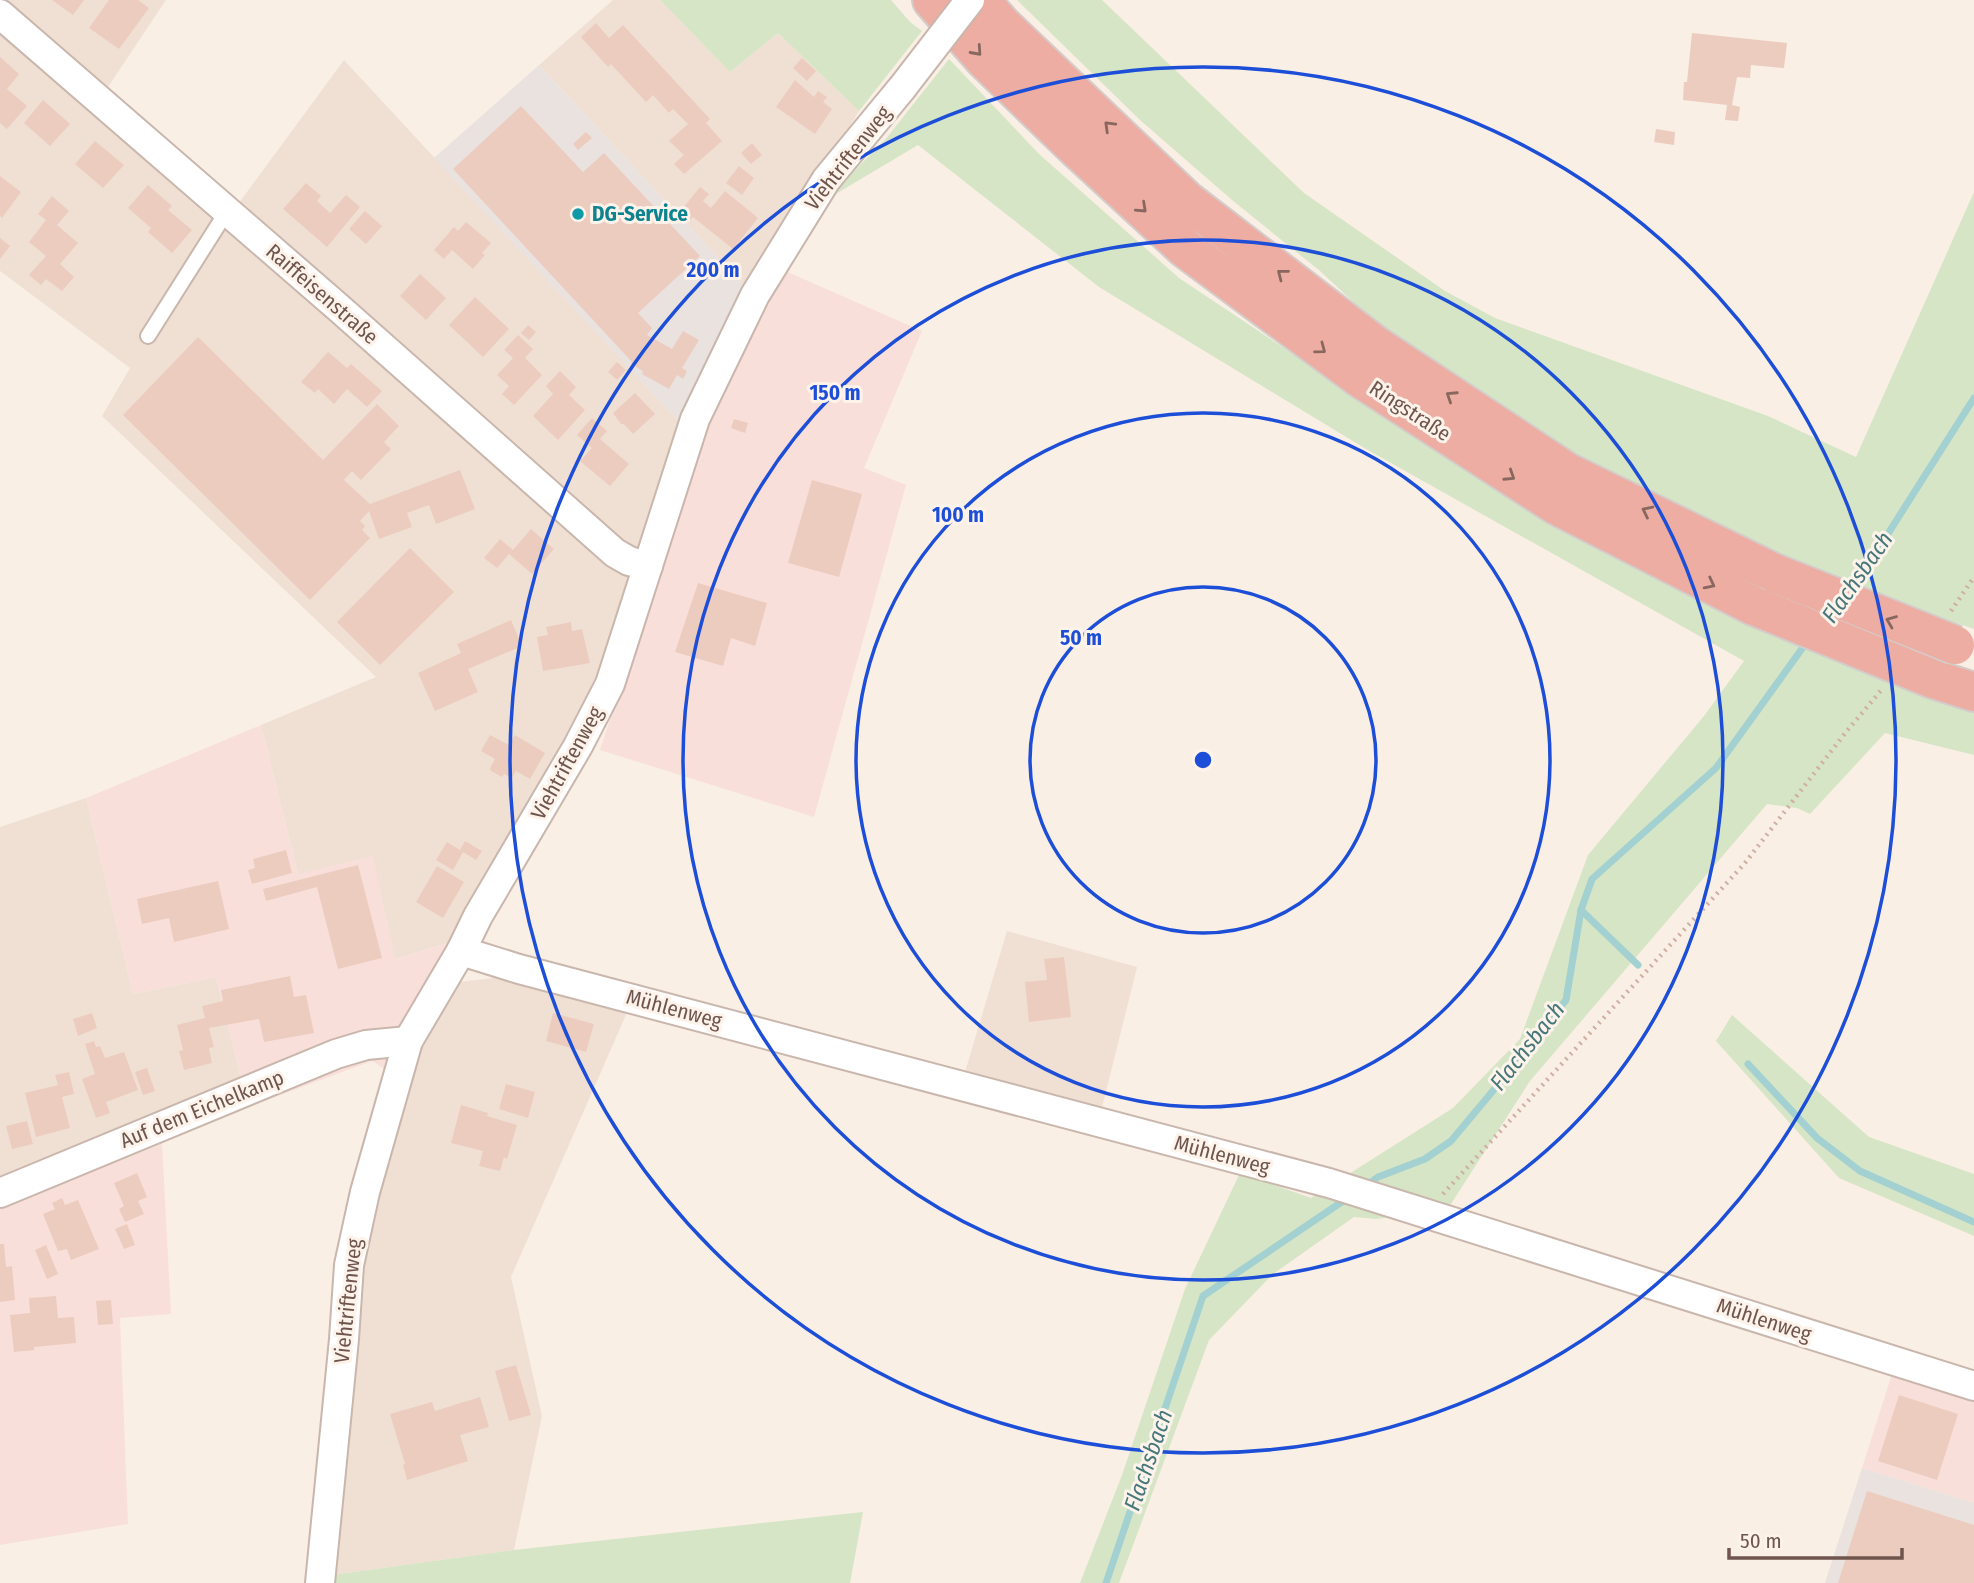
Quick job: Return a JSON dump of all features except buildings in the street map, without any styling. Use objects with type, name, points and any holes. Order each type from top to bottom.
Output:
[{"type":"highway","name":"Ringstraße","points":[[932,0],[985,60],[1186,249],[1350,370],[1556,505],[1754,606],[1933,679],[1974,692]]},
{"type":"highway","name":"Ringstraße","points":[[980,0],[1002,25],[1187,201],[1375,345],[1567,471],[1774,573],[1959,637]]},
{"type":"street","name":"Viehtriftenweg","points":[[320,1583],[349,1265],[365,1192],[408,1041],[578,746],[610,684],[695,419],[755,295],[826,180],[970,0]]},
{"type":"street","name":"Raiffeisenstraße","points":[[0,14],[615,553],[629,561],[648,566]]},
{"type":"street","name":"Mühlenweg","points":[[461,951],[519,969],[1329,1183],[1974,1386]]},
{"type":"street","name":"Auf dem Eichelkamp","points":[[0,1193],[336,1054],[366,1045],[408,1041]]},
{"type":"lane","points":[[148,336],[227,211]]},
{"type":"path","points":[[1959,637],[1974,577]]},
{"type":"path","points":[[1426,1213],[1745,863],[1846,732],[1891,679]]},
{"type":"shaded area","points":[[0,0],[166,0],[108,87],[239,203],[344,60],[683,426],[598,693],[451,942],[395,959],[298,874],[261,725],[376,677],[102,416],[130,368],[0,271]]},
{"type":"shaded area","points":[[613,0],[660,0],[730,72],[778,33],[859,111],[749,291],[539,65]]},
{"type":"shaded area","points":[[539,65],[749,291],[683,426],[434,158]]},
{"type":"shaded area","points":[[783,270],[922,331],[864,468],[906,485],[814,817],[600,750],[704,427]]},
{"type":"shaded area","points":[[261,725],[298,874],[373,856],[395,959],[451,942],[388,1071],[372,1061],[248,1107],[216,977],[133,994],[86,798]]},
{"type":"shaded area","points":[[86,798],[133,994],[216,977],[248,1107],[0,1208],[0,827]]},
{"type":"shaded area","points":[[1007,931],[1137,967],[1102,1107],[965,1072]]},
{"type":"shaded area","points":[[512,976],[629,1008],[511,1277],[542,1416],[514,1550],[332,1575],[340,1246],[388,1071],[458,982]]},
{"type":"shaded area","points":[[162,1144],[171,1314],[120,1318],[128,1524],[0,1545],[0,1208]]},
{"type":"shaded area","points":[[1892,1374],[1974,1402],[1974,1503],[1862,1468]]},
{"type":"shaded area","points":[[1862,1468],[1974,1503],[1974,1583],[1825,1583]]},
{"type":"green space","points":[[660,0],[891,0],[910,22],[922,31],[859,111],[778,33],[730,72]]},
{"type":"green space","points":[[1017,0],[1102,0],[1304,193],[1445,291],[1495,318],[1768,416],[1856,457],[1974,192],[1974,629],[1769,550],[1607,473],[1478,392],[1378,325],[1320,271],[1232,200],[1140,120]]},
{"type":"green space","points":[[949,59],[1039,154],[1179,278],[1471,473],[1600,547],[1732,617],[1902,688],[1974,713],[1974,755],[1885,733],[1810,814],[1797,808],[1767,804],[1530,1081],[1449,1207],[1377,1219],[1354,1217],[1273,1274],[1209,1340],[1119,1583],[1080,1583],[1122,1475],[1185,1289],[1240,1173],[1311,1198],[1453,1108],[1520,1039],[1588,855],[1704,716],[1744,661],[1366,449],[1099,287],[918,145],[824,201],[885,140]]},
{"type":"green space","points":[[1732,1015],[1869,1137],[1974,1174],[1974,1236],[1839,1178],[1716,1041]]},
{"type":"green space","points":[[863,1512],[850,1583],[331,1583],[332,1575],[514,1550]]},
{"type":"waterway","name":"Flachsbach","points":[[1849,589],[1865,570],[1974,398]]},
{"type":"waterway","name":"Flachsbach","points":[[1364,1187],[1378,1177],[1425,1159],[1451,1141],[1507,1074],[1566,1000],[1581,910],[1592,879],[1716,768],[1809,639]]},
{"type":"waterway","points":[[1581,910],[1638,965]]},
{"type":"waterway","points":[[1748,1064],[1817,1138],[1860,1171],[1974,1222]]},
{"type":"waterway","name":"Flachsbach","points":[[1106,1583],[1203,1296],[1349,1197]]},
{"type":"place","name":"DG-Service","points":[[578,214]]}]
